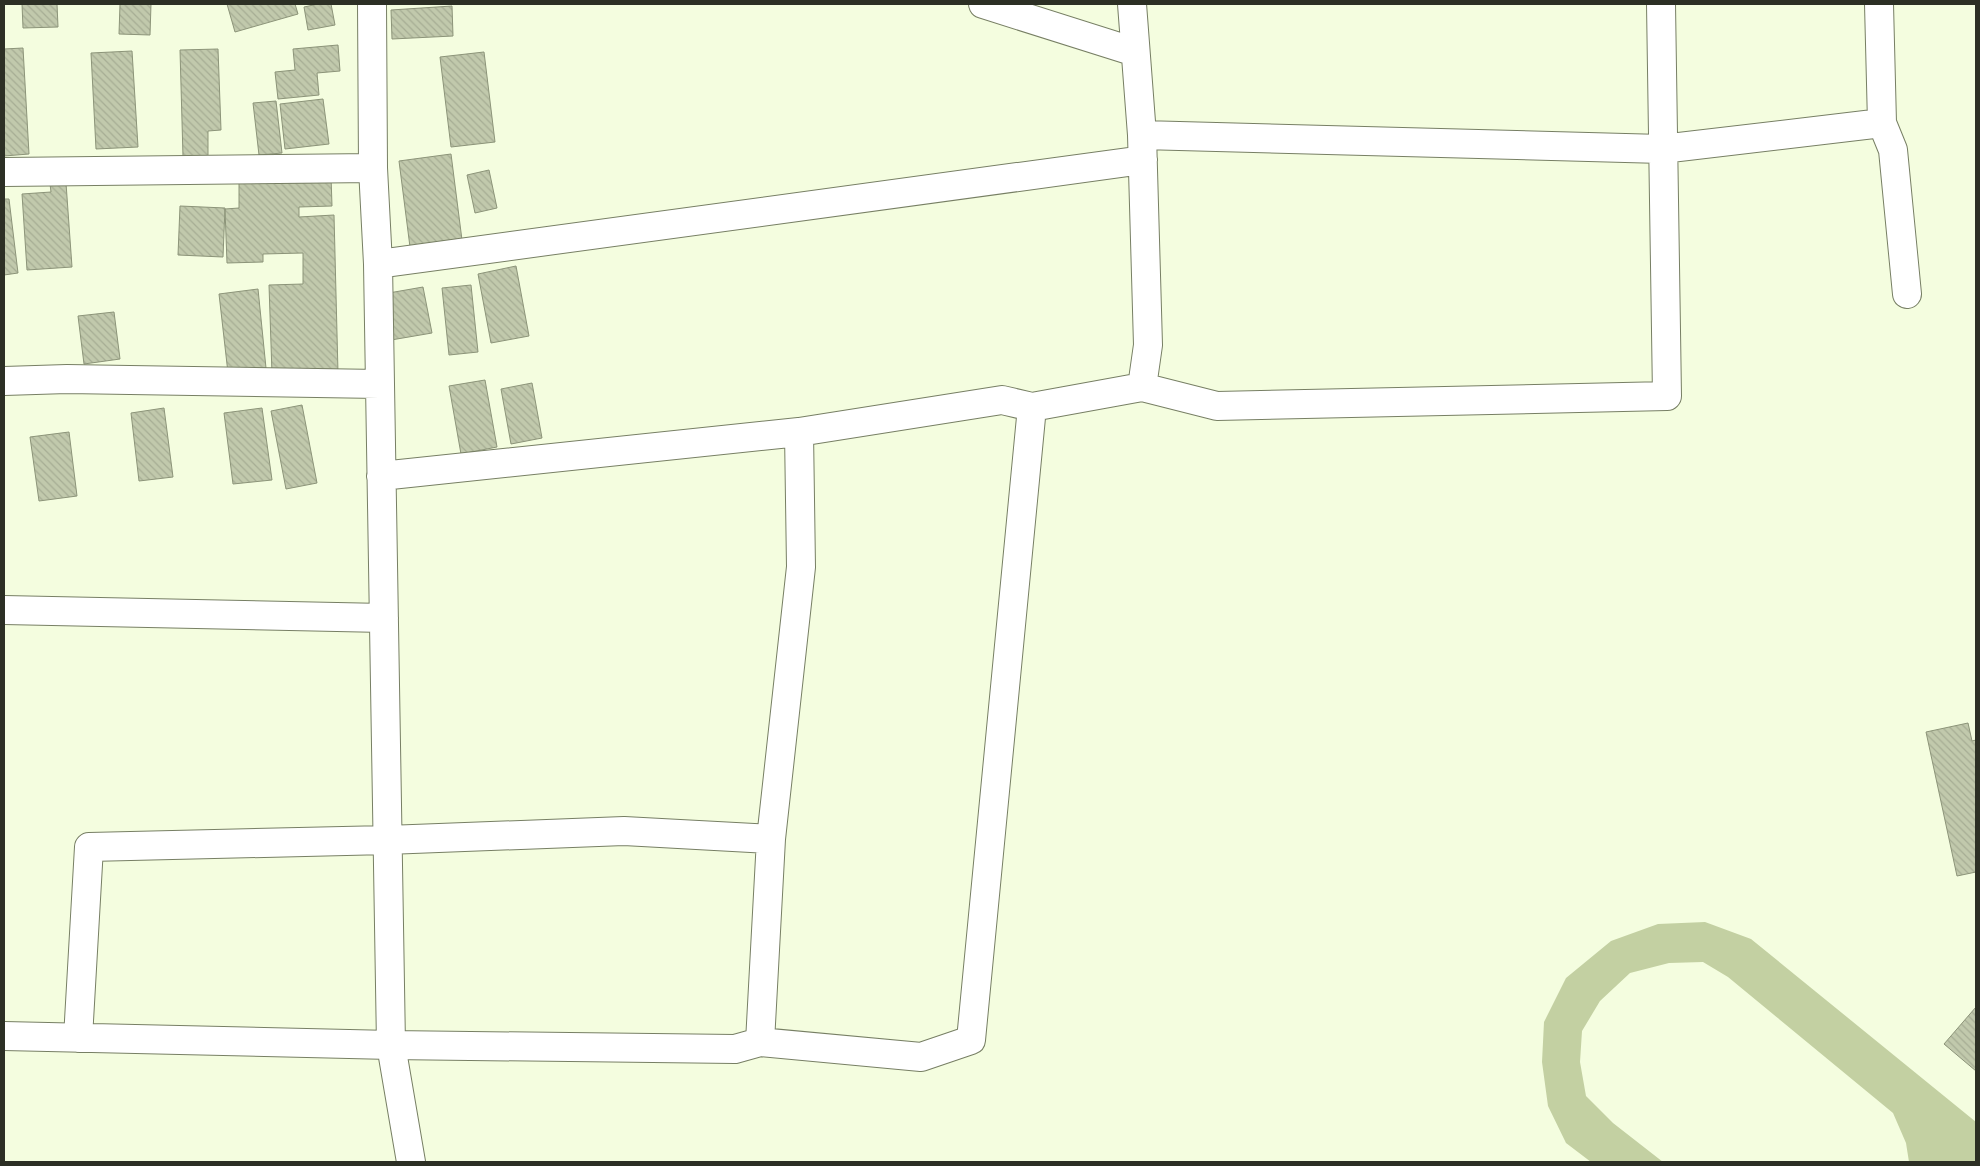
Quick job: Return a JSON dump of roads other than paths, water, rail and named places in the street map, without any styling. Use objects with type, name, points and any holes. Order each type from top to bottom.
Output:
[{"type":"street","points":[[372,4],[373,168],[378,264],[391,1045],[411,1162]]},
{"type":"street","points":[[983,4],[1135,52]]},
{"type":"street","points":[[1132,4],[1142,147],[1148,345],[1142,387]]},
{"type":"street","points":[[381,476],[799,432],[1002,400],[1032,407],[1142,387],[1217,406],[1667,396],[1661,4]]},
{"type":"street","points":[[1879,4],[1882,123],[1892,150],[1907,294]]},
{"type":"street","points":[[378,264],[1142,147],[1662,149],[1882,123]]},
{"type":"street","points":[[4,172],[373,168]]},
{"type":"street","points":[[4,380],[67,379],[379,384]]},
{"type":"street","points":[[4,1036],[391,1045],[735,1049],[760,1042],[921,1057],[971,1040],[1032,407]]},
{"type":"street","points":[[760,1042],[771,839],[801,567],[799,432]]},
{"type":"street","points":[[4,610],[384,618]]},
{"type":"street","points":[[78,1038],[89,847],[387,840],[624,831],[771,839]]}]
